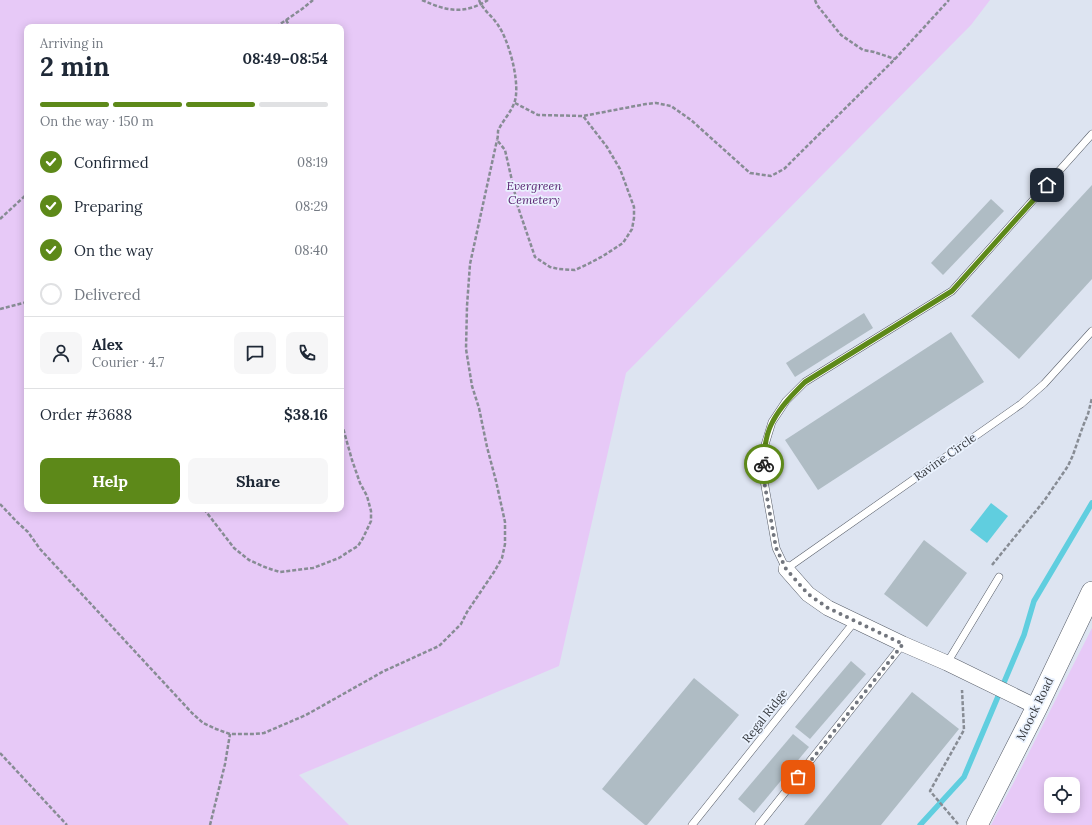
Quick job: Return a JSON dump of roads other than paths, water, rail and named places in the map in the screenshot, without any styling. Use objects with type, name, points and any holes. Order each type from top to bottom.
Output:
[{"type":"main road","name":"Moock Road","points":[[977,825],[1037,708],[1092,592]]},
{"type":"street","points":[[786,569],[808,594],[828,608],[903,644],[947,663],[1037,708]]},
{"type":"lane","points":[[786,569],[776,548],[763,475],[764,448],[772,422],[786,401],[805,382],[952,291],[1092,134]]},
{"type":"lane","name":"Ravine Circle","points":[[786,569],[1021,404],[1044,384],[1092,331]]},
{"type":"lane","points":[[947,663],[999,577]]},
{"type":"lane","name":"Regal Ridge","points":[[692,825],[855,621]]},
{"type":"lane","points":[[759,825],[903,644]]},
{"type":"water","points":[[991,503],[1008,516],[987,543],[970,530]]},
{"type":"waterway","points":[[920,825],[964,777],[1024,635],[1034,601],[1092,503]]},
{"type":"park label","name":"Evergreen Cemetery","points":[[534,193]]}]
